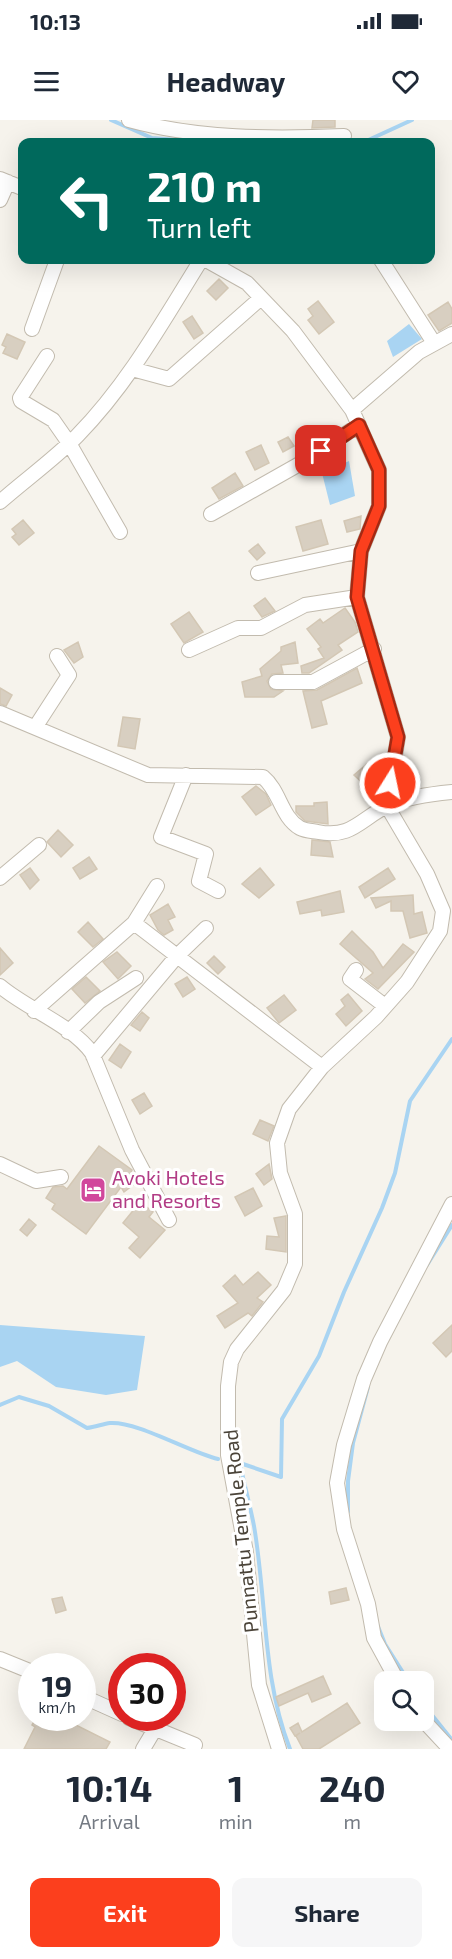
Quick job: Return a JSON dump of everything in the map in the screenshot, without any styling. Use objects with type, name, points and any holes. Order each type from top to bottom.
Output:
[{"type":"street","points":[[129,120],[159,128],[264,138],[344,136]]},
{"type":"street","points":[[0,200],[4,180],[18,186]]},
{"type":"street","points":[[32,329],[56,264]]},
{"type":"street","points":[[0,502],[69,442],[132,369],[200,264]]},
{"type":"street","points":[[211,264],[247,283],[293,331],[352,410],[379,470],[379,506],[361,551],[357,597],[398,737],[387,806]]},
{"type":"street","points":[[352,410],[419,352],[446,340],[384,264]]},
{"type":"street","points":[[132,369],[169,379],[261,298]]},
{"type":"street","points":[[47,356],[20,398],[21,401],[53,420],[69,442],[120,532]]},
{"type":"street","points":[[211,514],[303,462],[359,425]]},
{"type":"street","points":[[258,573],[361,551]]},
{"type":"street","points":[[189,650],[238,628],[261,628],[305,605],[357,597]]},
{"type":"street","points":[[276,682],[313,681],[374,649]]},
{"type":"street","points":[[36,726],[69,675],[57,656]]},
{"type":"street","points":[[0,713],[36,726],[148,775],[263,777],[273,785],[288,819],[302,829],[326,834],[345,833],[387,806],[404,800],[452,792]]},
{"type":"street","points":[[186,775],[161,837],[207,854],[199,881],[218,891]]},
{"type":"street","name":"Punnattu Temple Road","points":[[279,1749],[259,1685],[246,1552],[228,1455],[228,1386],[231,1362],[237,1349],[284,1290],[295,1264],[295,1214],[280,1173],[277,1143],[289,1109],[322,1067],[407,982],[440,930],[448,911],[387,806]]},
{"type":"street","points":[[0,878],[39,845]]},
{"type":"street","points":[[34,1011],[134,923],[156,885]]},
{"type":"street","points":[[134,923],[322,1067]]},
{"type":"street","points":[[93,1056],[177,956],[206,928]]},
{"type":"street","points":[[356,970],[350,979],[385,1006]]},
{"type":"street","points":[[68,1032],[99,1002],[136,978]]},
{"type":"street","points":[[0,986],[34,1011],[82,1040],[93,1056],[132,1150],[169,1220]]},
{"type":"street","points":[[0,1164],[36,1181],[61,1177]]},
{"type":"street","points":[[392,1671],[374,1638],[368,1604],[344,1529],[336,1483],[344,1445],[364,1379],[380,1342],[452,1204]]},
{"type":"street","points":[[0,1659],[18,1666]]},
{"type":"street","points":[[143,1749],[154,1731]]},
{"type":"street","points":[[158,1731],[195,1745]]},
{"type":"street","points":[[433,1731],[450,1749]]},
{"type":"water","points":[[409,324],[422,339],[393,357],[387,341]]},
{"type":"water","points":[[349,461],[355,496],[330,505],[322,473]]},
{"type":"water","points":[[0,1325],[145,1336],[137,1390],[106,1395],[56,1387],[17,1361],[0,1367]]},
{"type":"building","points":[[313,120],[335,120],[335,127],[312,128]]},
{"type":"building","points":[[219,279],[228,288],[216,300],[207,291]]},
{"type":"building","points":[[318,301],[334,322],[319,334],[308,320],[313,316],[308,309]]},
{"type":"building","points":[[448,302],[452,309],[452,323],[439,331],[428,315]]},
{"type":"building","points":[[192,316],[203,333],[194,339],[183,322]]},
{"type":"building","points":[[7,334],[25,342],[17,359],[3,353],[6,347],[2,345]]},
{"type":"building","points":[[288,437],[294,446],[283,452],[278,442]]},
{"type":"building","points":[[261,445],[269,463],[255,470],[246,452]]},
{"type":"building","points":[[235,473],[243,486],[219,499],[212,488]]},
{"type":"building","points":[[361,516],[360,529],[347,532],[344,521]]},
{"type":"building","points":[[23,520],[34,533],[19,545],[12,537],[16,534],[12,529]]},
{"type":"building","points":[[321,520],[328,544],[303,551],[296,527]]},
{"type":"building","points":[[258,544],[265,553],[257,560],[249,551]]},
{"type":"building","points":[[265,598],[275,611],[262,617],[254,606]]},
{"type":"building","points":[[345,608],[355,622],[358,632],[338,645],[342,650],[309,673],[302,673],[301,666],[324,658],[318,649],[321,647],[307,629],[320,619],[323,623]]},
{"type":"building","points":[[189,612],[203,632],[184,643],[171,624]]},
{"type":"building","points":[[78,642],[83,657],[74,663],[64,650]]},
{"type":"building","points":[[295,642],[298,663],[281,665],[283,673],[272,674],[267,681],[271,689],[283,691],[274,697],[245,697],[242,682],[262,676],[260,669],[281,651],[281,647]]},
{"type":"building","points":[[357,668],[362,683],[321,701],[327,724],[312,728],[303,691],[317,690]]},
{"type":"building","points":[[0,688],[12,695],[6,706],[0,704]]},
{"type":"building","points":[[123,717],[140,719],[135,749],[118,746]]},
{"type":"building","points":[[368,763],[382,777],[369,789],[354,775]]},
{"type":"building","points":[[256,786],[266,794],[271,805],[256,815],[242,797]]},
{"type":"building","points":[[327,802],[328,824],[305,821],[296,812],[296,806],[314,806],[314,803]]},
{"type":"building","points":[[58,830],[73,845],[61,857],[47,842]]},
{"type":"building","points":[[312,840],[330,842],[333,857],[311,855]]},
{"type":"building","points":[[89,857],[97,869],[80,879],[73,868]]},
{"type":"building","points":[[30,868],[39,880],[30,889],[20,875]]},
{"type":"building","points":[[260,868],[274,885],[259,898],[242,884]]},
{"type":"building","points":[[388,868],[395,879],[365,898],[359,887]]},
{"type":"building","points":[[340,891],[344,912],[322,916],[321,910],[300,914],[297,902]]},
{"type":"building","points":[[413,895],[414,914],[422,912],[427,933],[410,938],[403,911],[391,911],[391,901],[376,908],[371,898]]},
{"type":"building","points":[[168,904],[175,917],[168,920],[173,930],[164,935],[158,930],[150,915]]},
{"type":"building","points":[[88,922],[103,939],[93,947],[78,932]]},
{"type":"building","points":[[352,931],[373,952],[383,968],[403,944],[414,952],[378,989],[365,979],[373,973],[340,944]]},
{"type":"building","points":[[0,948],[13,963],[0,975]]},
{"type":"building","points":[[117,952],[131,966],[118,979],[103,962]]},
{"type":"building","points":[[214,956],[225,967],[218,974],[207,963]]},
{"type":"building","points":[[86,977],[100,991],[85,1003],[72,989]]},
{"type":"building","points":[[187,977],[195,989],[183,997],[175,984]]},
{"type":"building","points":[[348,994],[362,1011],[346,1026],[336,1014],[345,1006],[341,1000]]},
{"type":"building","points":[[284,995],[296,1010],[279,1023],[267,1008]]},
{"type":"building","points":[[142,1012],[149,1018],[140,1031],[131,1025]]},
{"type":"building","points":[[120,1044],[131,1052],[121,1068],[109,1060]]},
{"type":"building","points":[[144,1093],[152,1106],[140,1114],[132,1100]]},
{"type":"building","points":[[260,1120],[274,1126],[268,1141],[253,1134]]},
{"type":"building","points":[[99,1146],[132,1170],[128,1178],[133,1185],[124,1192],[121,1187],[86,1234],[52,1209],[55,1204],[46,1198],[53,1187],[63,1186],[67,1189]]},
{"type":"building","points":[[269,1164],[272,1179],[264,1185],[256,1174]]},
{"type":"building","points":[[253,1188],[262,1206],[245,1216],[235,1197]]},
{"type":"building","points":[[140,1202],[153,1212],[149,1217],[165,1230],[140,1258],[129,1248],[139,1237],[123,1223]]},
{"type":"building","points":[[286,1216],[286,1252],[266,1249],[267,1236],[279,1237],[274,1218]]},
{"type":"building","points":[[29,1219],[36,1225],[27,1236],[20,1230]]},
{"type":"building","points":[[258,1272],[271,1285],[257,1298],[263,1302],[252,1316],[248,1313],[225,1328],[217,1316],[238,1303],[223,1286],[235,1275],[243,1285]]},
{"type":"building","points":[[452,1325],[452,1351],[446,1357],[433,1343]]},
{"type":"building","points":[[346,1588],[349,1600],[331,1604],[329,1592]]},
{"type":"building","points":[[62,1597],[66,1610],[56,1613],[52,1599]]},
{"type":"building","points":[[323,1676],[331,1694],[312,1702],[308,1693],[279,1706],[276,1697]]},
{"type":"building","points":[[347,1703],[360,1723],[319,1749],[303,1749],[296,1736],[300,1733],[295,1736],[290,1728],[298,1723],[302,1732]]},
{"type":"building","points":[[33,1731],[88,1731],[110,1742],[106,1749],[24,1749]]},
{"type":"waterway","points":[[111,120],[152,138]]},
{"type":"waterway","points":[[373,138],[412,120]]},
{"type":"waterway","points":[[290,1749],[274,1695],[254,1526],[240,1463],[281,1477],[282,1419],[319,1356],[344,1292],[382,1208],[395,1173],[410,1101],[452,1039]]},
{"type":"waterway","points":[[427,1265],[452,1225]]},
{"type":"waterway","points":[[348,1512],[348,1481],[353,1443],[368,1387]]},
{"type":"waterway","points":[[0,1405],[19,1397],[49,1406],[87,1428],[110,1423],[134,1427],[218,1459]]},
{"type":"waterway","points":[[377,1624],[385,1644],[402,1671]]},
{"type":"waterway","points":[[434,1718],[452,1740]]},
{"type":"place","name":"Avoki Hotels and Resorts","points":[[93,1190]]},
{"type":"route","points":[[321,451],[359,425],[379,470],[379,506],[361,551],[357,597],[398,737],[390,783]]}]
